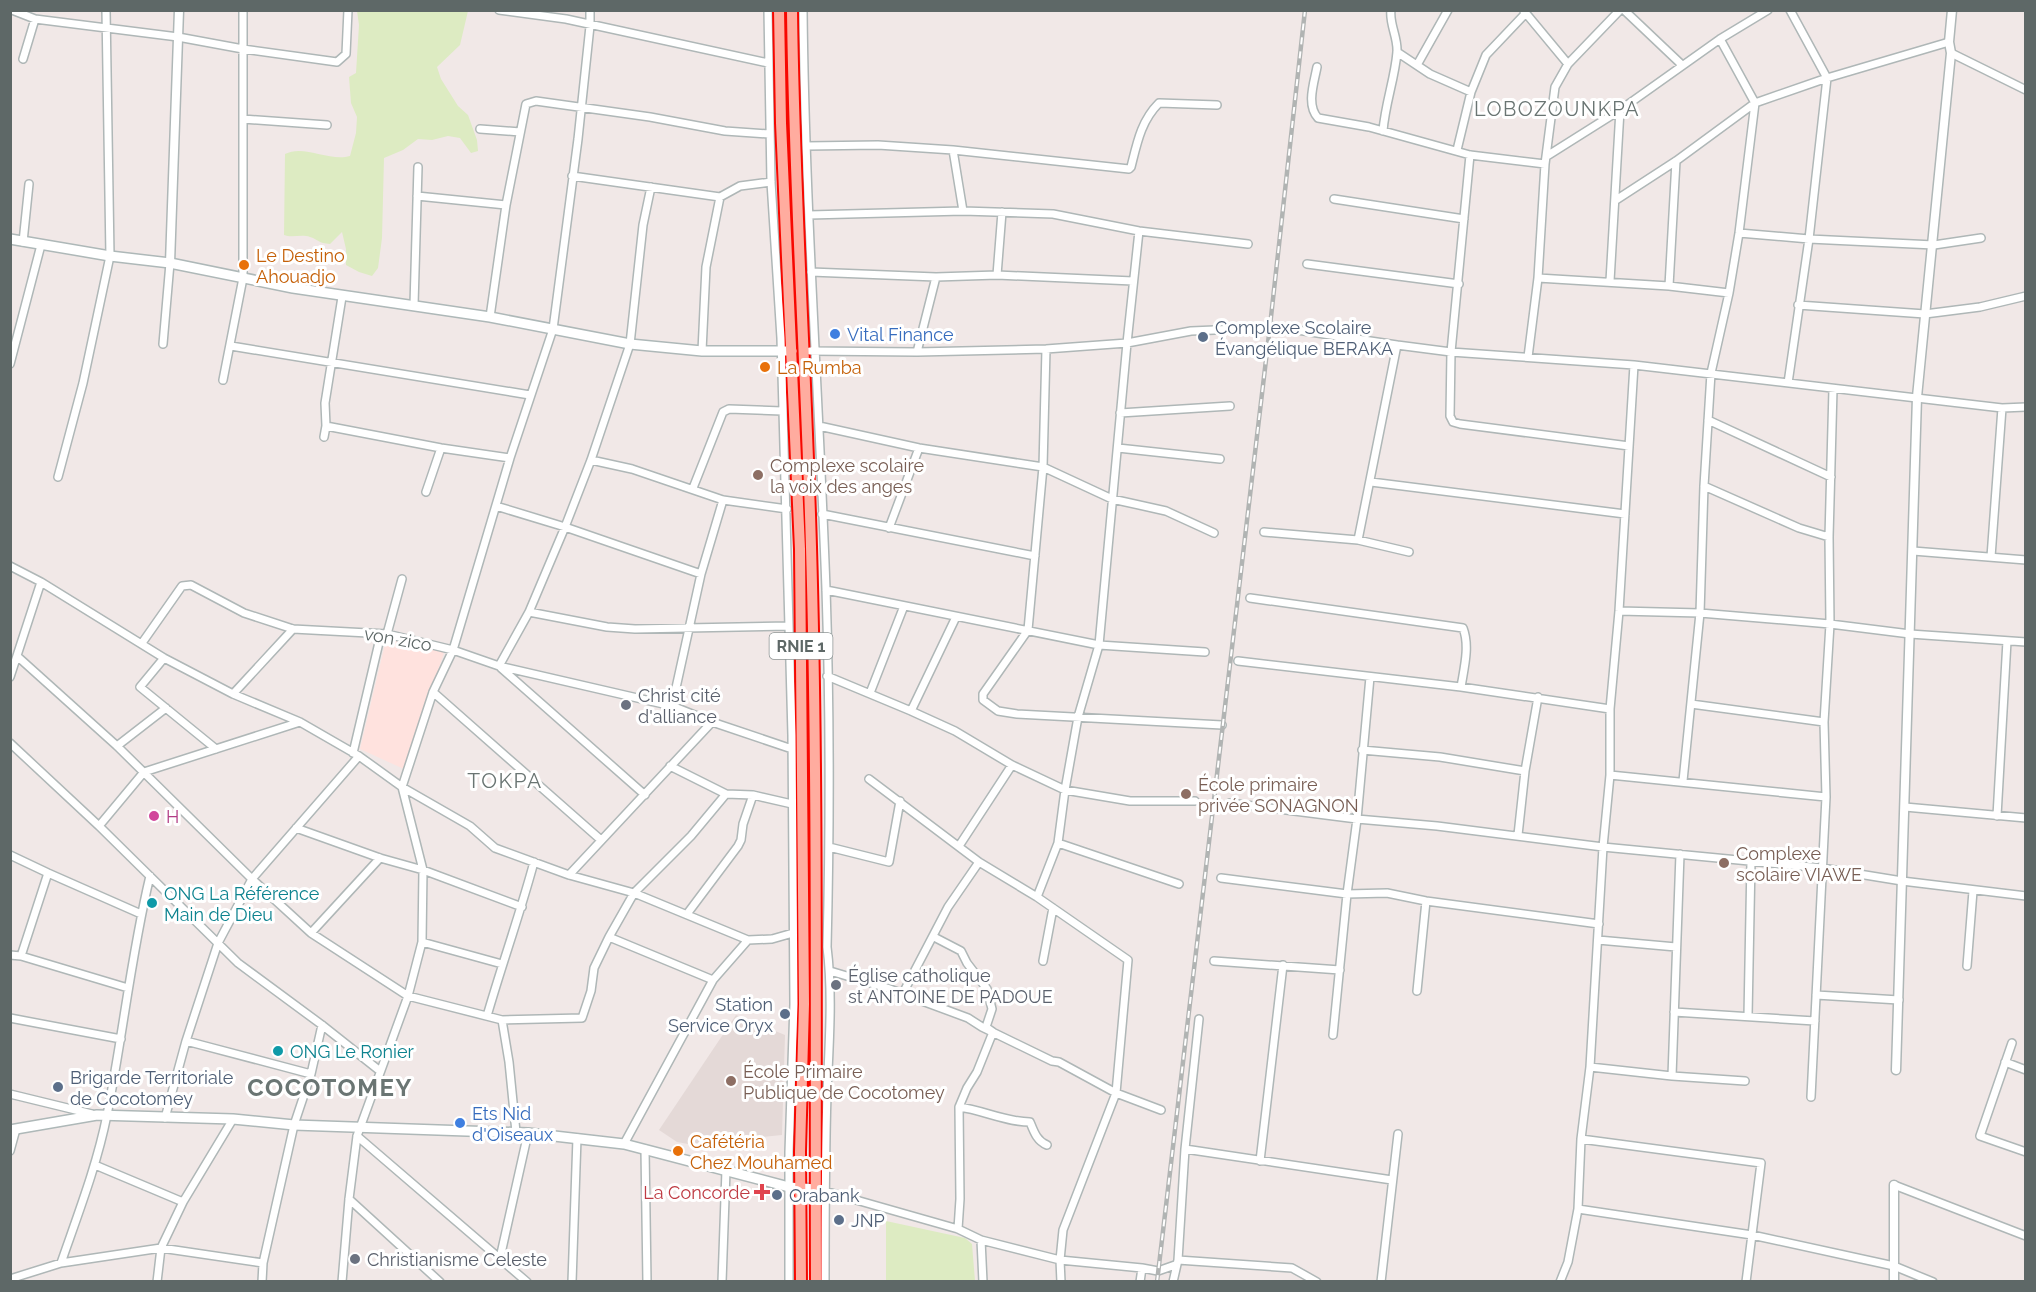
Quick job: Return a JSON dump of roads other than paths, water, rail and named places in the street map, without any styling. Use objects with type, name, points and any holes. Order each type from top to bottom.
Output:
[{"type":"highway","name":"RNIE 1","points":[[779,10],[786,352],[800,549],[804,1004],[795,1187],[801,1281]]},
{"type":"highway","name":"RNIE 1","points":[[792,10],[794,123],[810,351],[820,1190],[816,1281]]},
{"type":"main road","points":[[10,239],[110,256],[170,262],[342,297],[490,317],[630,344],[702,351],[786,352]]},
{"type":"main road","points":[[13,1130],[97,1115],[233,1119],[358,1131],[516,1132],[624,1144],[795,1187],[820,1190]]},
{"type":"street","points":[[12,10],[35,19],[178,37],[337,62],[346,54],[348,10]]},
{"type":"street","points":[[58,477],[83,383],[110,256],[106,10]]},
{"type":"street","points":[[163,344],[170,262],[179,10]]},
{"type":"street","points":[[223,380],[243,278],[243,10]]},
{"type":"street","points":[[499,10],[566,19],[768,63]]},
{"type":"street","points":[[342,1281],[358,1131],[408,996],[422,942],[423,870],[402,787],[433,692],[453,650],[510,458],[553,329],[578,139],[590,10]]},
{"type":"street","points":[[768,10],[771,182],[786,352],[782,411],[787,509],[792,748],[795,1187],[789,1281]]},
{"type":"street","points":[[803,10],[811,272],[810,351],[819,426],[826,590],[829,847],[827,947],[830,971],[820,1190],[825,1281]]},
{"type":"street","points":[[1383,131],[1397,52],[1396,35],[1390,18],[1390,10]]},
{"type":"street","points":[[1417,65],[1448,10]]},
{"type":"street","points":[[1528,357],[1538,278],[1546,160],[1554,87],[1568,64],[1622,10],[1682,65]]},
{"type":"street","points":[[1788,383],[1809,239],[1827,78],[1790,10]]},
{"type":"street","points":[[1896,1070],[1917,397],[1934,245],[1951,53],[1949,42],[1952,10]]},
{"type":"street","points":[[1317,67],[1311,104],[1313,114],[1318,118],[1383,131],[1470,155],[1546,160],[1720,39],[1766,11]]},
{"type":"street","points":[[1457,150],[1471,92],[1486,55],[1525,12],[1568,64]]},
{"type":"street","points":[[23,59],[35,19]]},
{"type":"street","points":[[1683,781],[1700,614],[1704,486],[1711,373],[1729,293],[1739,233],[1755,103],[1720,39]]},
{"type":"street","points":[[1616,200],[1676,161],[1755,103],[1827,78],[1949,42]]},
{"type":"street","points":[[1397,52],[1430,74],[1471,92]]},
{"type":"street","points":[[1951,53],[2025,90]]},
{"type":"street","points":[[490,317],[506,205],[526,104],[536,101],[650,117],[724,131],[770,134]]},
{"type":"street","points":[[807,146],[878,145],[953,150],[1129,169],[1146,118],[1159,103],[1216,105]]},
{"type":"street","points":[[1610,281],[1620,110]]},
{"type":"street","points":[[243,119],[327,125]]},
{"type":"street","points":[[480,129],[520,132]]},
{"type":"street","points":[[953,150],[963,211]]},
{"type":"street","points":[[1470,155],[1451,352],[1450,416],[1453,422],[1629,446]]},
{"type":"street","points":[[1669,286],[1676,161]]},
{"type":"street","points":[[414,305],[418,167]]},
{"type":"street","points":[[572,176],[720,197],[740,186],[771,182]]},
{"type":"street","points":[[23,242],[29,184]]},
{"type":"street","points":[[645,795],[500,666],[529,612],[565,527],[591,460],[630,344],[643,225],[651,187]]},
{"type":"street","points":[[417,196],[506,205]]},
{"type":"street","points":[[702,351],[706,267],[720,197]]},
{"type":"street","points":[[1334,200],[1464,219]]},
{"type":"street","points":[[809,215],[963,211],[1053,214],[1139,231],[1248,244]]},
{"type":"street","points":[[998,275],[1002,212]]},
{"type":"street","points":[[1037,897],[1058,843],[1078,717],[1099,645],[1139,231]]},
{"type":"street","points":[[1739,233],[1934,245],[1981,238]]},
{"type":"street","points":[[10,364],[41,245]]},
{"type":"street","points":[[1307,264],[1459,284]]},
{"type":"street","points":[[811,272],[936,277],[998,275],[1133,281]]},
{"type":"street","points":[[917,352],[936,277]]},
{"type":"street","points":[[1538,278],[1610,281],[1729,293]]},
{"type":"street","points":[[1798,305],[1925,314],[1980,307],[2025,296]]},
{"type":"street","points":[[324,437],[330,362],[342,297]]},
{"type":"street","points":[[786,352],[1046,350],[1127,344],[1191,331],[1270,326],[1451,352],[1634,365],[2002,408],[2025,407]]},
{"type":"street","points":[[1358,540],[1397,345]]},
{"type":"street","points":[[231,346],[530,395]]},
{"type":"street","points":[[1046,350],[1043,467],[1028,630],[983,693],[983,700],[998,711],[1222,724]]},
{"type":"street","points":[[1560,1281],[1568,1262],[1578,1209],[1581,1139],[1590,1067],[1603,847],[1610,775],[1610,709],[1619,611],[1634,365]]},
{"type":"street","points":[[1811,1097],[1826,796],[1824,722],[1830,624],[1829,537],[1833,389]]},
{"type":"street","points":[[1120,413],[1230,406]]},
{"type":"street","points":[[1990,557],[2002,408]]},
{"type":"street","points":[[693,488],[723,412],[729,409],[782,411]]},
{"type":"street","points":[[1708,420],[1831,477]]},
{"type":"street","points":[[326,426],[441,448],[510,458]]},
{"type":"street","points":[[819,426],[919,448],[1043,467],[1112,499],[1167,511],[1214,533]]},
{"type":"street","points":[[426,492],[441,448]]},
{"type":"street","points":[[889,528],[919,448]]},
{"type":"street","points":[[1118,448],[1220,459]]},
{"type":"street","points":[[591,460],[632,469],[723,500],[787,509]]},
{"type":"street","points":[[1371,482],[1625,514]]},
{"type":"street","points":[[1704,486],[1799,528],[1829,537]]},
{"type":"street","points":[[672,706],[701,574],[723,500]]},
{"type":"street","points":[[496,506],[701,574]]},
{"type":"street","points":[[822,514],[1035,556]]},
{"type":"street","points":[[1264,532],[1358,540],[1409,552]]},
{"type":"street","points":[[1912,551],[2025,560]]},
{"type":"street","points":[[10,566],[41,582],[164,658],[233,694],[300,722],[356,754],[402,787],[470,826],[495,848],[569,875],[634,893],[748,940],[772,939],[793,933]]},
{"type":"street","points":[[165,1118],[186,1041],[218,943],[252,879],[356,754],[384,634],[402,579]]},
{"type":"street","points":[[10,677],[41,582]]},
{"type":"street","name":"von zico","points":[[142,643],[182,586],[191,585],[244,613],[293,629],[384,634],[453,650],[500,666],[672,706],[712,722],[792,748]]},
{"type":"street","points":[[826,590],[1099,645],[1204,652]]},
{"type":"street","points":[[1250,598],[1463,628],[1466,644],[1461,687]]},
{"type":"street","points":[[870,693],[904,606]]},
{"type":"street","points":[[1619,611],[1700,614],[2025,642]]},
{"type":"street","points":[[529,612],[607,627],[689,629],[789,626]]},
{"type":"street","points":[[911,711],[956,617]]},
{"type":"street","points":[[233,694],[293,629]]},
{"type":"street","points":[[1997,816],[2007,641]]},
{"type":"street","points":[[17,656],[117,746],[252,879],[311,933],[408,996],[502,1020],[582,1018],[591,991],[594,968],[634,893],[691,836],[726,794]]},
{"type":"street","points":[[164,658],[140,687],[216,749]]},
{"type":"street","points":[[1238,661],[1461,687],[1610,709]]},
{"type":"street","points":[[827,676],[955,731],[1012,765],[1065,790],[1130,801],[1195,801]]},
{"type":"street","points":[[1333,1035],[1370,677]]},
{"type":"street","points":[[433,692],[601,840]]},
{"type":"street","points":[[1518,835],[1525,771],[1538,697]]},
{"type":"street","points":[[1691,704],[1824,722]]},
{"type":"street","points":[[117,746],[166,708]]},
{"type":"street","points":[[99,826],[144,772],[300,722]]},
{"type":"street","points":[[569,875],[712,722]]},
{"type":"street","points":[[10,743],[99,826],[238,963],[380,1071]]},
{"type":"street","points":[[1362,750],[1440,758],[1525,771]]},
{"type":"street","points":[[959,846],[1012,765]]},
{"type":"street","points":[[670,766],[726,794],[753,795],[792,804]]},
{"type":"street","points":[[1610,775],[1826,796]]},
{"type":"street","points":[[869,779],[979,862],[1037,897],[1128,960],[1116,1093],[1063,1230],[1060,1260],[1061,1281]]},
{"type":"street","points":[[687,914],[738,846],[753,795]]},
{"type":"street","points":[[829,847],[889,862],[900,801]]},
{"type":"street","points":[[1230,803],[1357,819],[1518,835],[1603,847],[1822,868],[1973,891],[2025,896]]},
{"type":"street","points":[[1905,807],[2025,818]]},
{"type":"street","points":[[296,828],[380,858],[423,870],[522,907]]},
{"type":"street","points":[[1058,843],[1179,884]]},
{"type":"street","points":[[1672,1076],[1680,854]]},
{"type":"street","points":[[10,855],[141,914]]},
{"type":"street","points":[[311,933],[380,858]]},
{"type":"street","points":[[1748,1016],[1751,861]]},
{"type":"street","points":[[487,1016],[534,862]]},
{"type":"street","points":[[902,995],[948,907],[979,862]]},
{"type":"street","points":[[21,956],[48,873]]},
{"type":"street","points":[[61,1263],[95,1165],[107,1116],[141,914],[150,876]]},
{"type":"street","points":[[1221,878],[1347,894],[1387,894],[1599,924]]},
{"type":"street","points":[[1967,966],[1973,891]]},
{"type":"street","points":[[1417,991],[1426,901]]},
{"type":"street","points":[[1042,961],[1053,908]]},
{"type":"street","points":[[609,937],[713,980]]},
{"type":"street","points":[[934,937],[961,951],[987,990],[992,1009],[986,1027],[993,1032]]},
{"type":"street","points":[[624,1144],[713,980],[748,940]]},
{"type":"street","points":[[1598,940],[1676,946]]},
{"type":"street","points":[[422,942],[502,964]]},
{"type":"street","points":[[10,955],[21,956],[128,988]]},
{"type":"street","points":[[1214,960],[1340,970]]},
{"type":"street","points":[[1260,1161],[1283,965]]},
{"type":"street","points":[[830,971],[887,988],[968,1018],[1052,1061],[1059,1062],[1116,1093],[1161,1110]]},
{"type":"street","points":[[1815,995],[1899,1000]]},
{"type":"street","points":[[1674,1012],[1815,1021]]},
{"type":"street","points":[[10,1018],[121,1039]]},
{"type":"street","points":[[1173,1281],[1177,1262],[1185,1149],[1199,1019]]},
{"type":"street","points":[[502,1020],[516,1132]]},
{"type":"street","points":[[262,1281],[263,1263],[294,1125],[311,1074],[322,1025]]},
{"type":"street","points":[[958,1229],[959,1107],[977,1072],[993,1032]]},
{"type":"street","points":[[186,1041],[311,1074]]},
{"type":"street","points":[[2012,1043],[1980,1136],[2025,1152]]},
{"type":"street","points":[[2006,1062],[2025,1070]]},
{"type":"street","points":[[1590,1067],[1745,1081]]},
{"type":"street","points":[[10,1094],[97,1115]]},
{"type":"street","points":[[959,1107],[975,1109],[1017,1122],[1030,1122],[1041,1142],[1047,1145]]},
{"type":"street","points":[[157,1281],[161,1248],[183,1202],[233,1119]]},
{"type":"street","points":[[10,1150],[13,1130]]},
{"type":"street","points":[[358,1131],[527,1281]]},
{"type":"street","points":[[500,1258],[528,1133]]},
{"type":"street","points":[[1381,1281],[1398,1134]]},
{"type":"street","points":[[573,1281],[577,1138]]},
{"type":"street","points":[[1581,1139],[1761,1163],[1746,1281]]},
{"type":"street","points":[[645,1149],[647,1281]]},
{"type":"street","points":[[1185,1149],[1392,1180]]},
{"type":"street","points":[[95,1165],[183,1202]]},
{"type":"street","points":[[722,1281],[726,1170]]},
{"type":"street","points":[[1894,1281],[1894,1185],[2025,1236]]},
{"type":"street","points":[[820,1190],[958,1229],[981,1240],[1060,1260],[1158,1271],[1177,1262],[1292,1268],[1317,1281]]},
{"type":"street","points":[[349,1199],[440,1281]]},
{"type":"street","points":[[1578,1209],[1752,1234],[1894,1266],[1933,1281]]},
{"type":"street","points":[[981,1240],[983,1281]]},
{"type":"street","points":[[10,1279],[61,1263],[161,1248],[263,1263]]},
{"type":"street","points":[[1140,1281],[1142,1268]]},
{"type":"railway","points":[[1157,1282],[1305,10]]},
{"type":"place","name":"Le Destino Ahouadjo","points":[[244,265]]},
{"type":"place","name":"Vital Finance","points":[[835,334]]},
{"type":"place","name":"Complexe Scolaire Évangélique BERAKA","points":[[1203,337]]},
{"type":"place","name":"La Rumba","points":[[765,367]]},
{"type":"place","name":"Complexe scolaire la voix des anges","points":[[758,475]]},
{"type":"place","name":"Christ cité d'alliance","points":[[626,705]]},
{"type":"place","name":"École primaire privée SONAGNON","points":[[1186,794]]},
{"type":"place","name":"H","points":[[154,816]]},
{"type":"place","name":"Complexe scolaire VIAWE","points":[[1724,863]]},
{"type":"place","name":"ONG La Référence Main de Dieu","points":[[152,903]]},
{"type":"place","name":"Église catholique st ANTOINE DE PADOUE","points":[[836,985]]},
{"type":"place","name":"Station Service Oryx","points":[[785,1014]]},
{"type":"place","name":"ONG Le Ronier","points":[[278,1051]]},
{"type":"place","name":"École Primaire Publique de Cocotomey","points":[[731,1081]]},
{"type":"place","name":"Brigarde Territoriale de Cocotomey","points":[[58,1087]]},
{"type":"place","name":"Ets Nid d'Oiseaux","points":[[460,1123]]},
{"type":"place","name":"Cafétéria Chez Mouhamed","points":[[678,1151]]},
{"type":"place","name":"La Concorde","points":[[762,1192]]},
{"type":"place","name":"Orabank","points":[[777,1195]]},
{"type":"place","name":"JNP","points":[[839,1220]]},
{"type":"place","name":"Christianisme Celeste","points":[[355,1259]]},
{"type":"district","name":"LOBOZOUNKPA","points":[[1557,109]]},
{"type":"district","name":"TOKPA","points":[[505,780]]},
{"type":"district","name":"COCOTOMEY","points":[[330,1087]]}]
